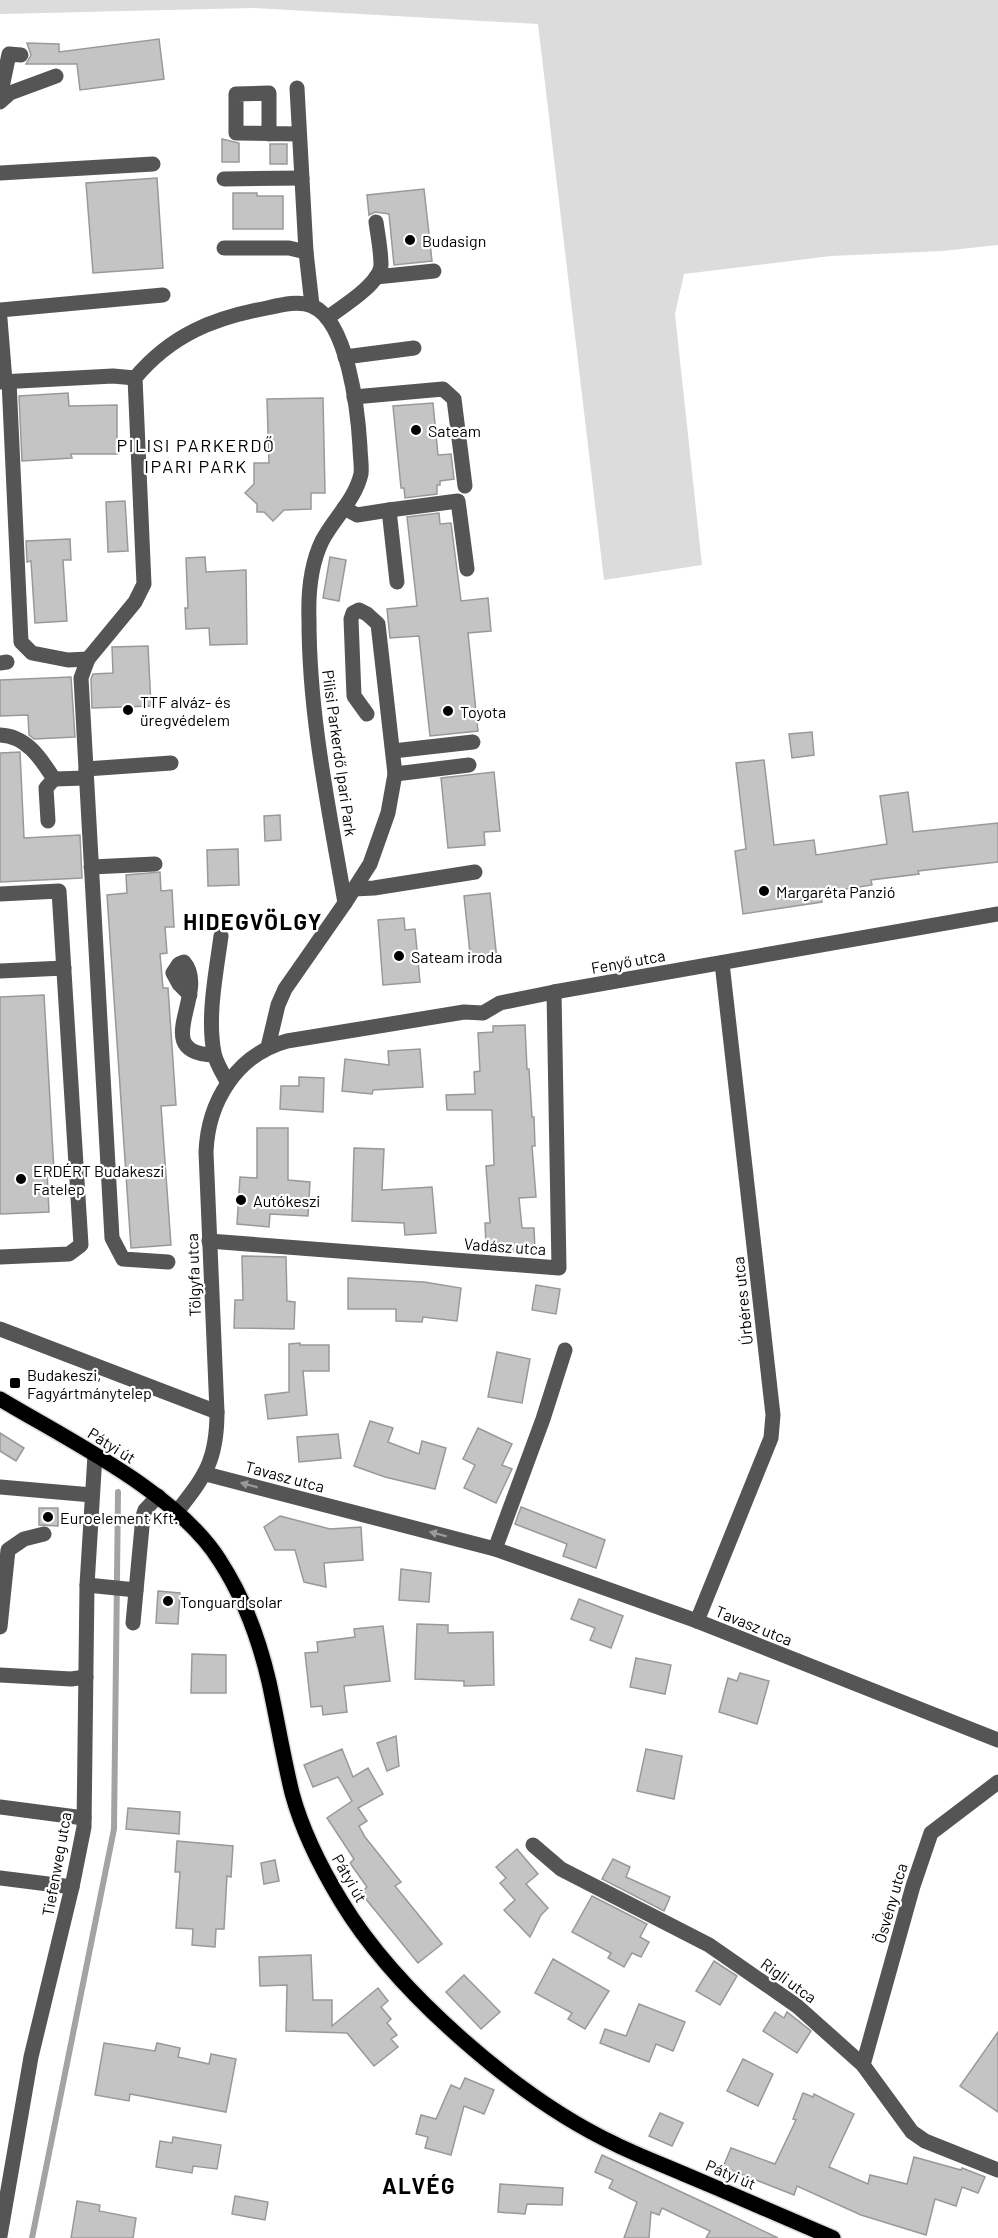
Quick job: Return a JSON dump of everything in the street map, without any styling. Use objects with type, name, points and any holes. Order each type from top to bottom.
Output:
[{"type":"main road","name":"Pátyi út","points":[[0,1399],[95,1455],[158,1496],[220,1560],[245,1606],[259,1644],[293,1795],[317,1857],[340,1901],[368,1941],[420,2000],[519,2085],[567,2118],[614,2144],[833,2238]]},
{"type":"street","points":[[0,98],[9,54],[21,55]]},
{"type":"street","points":[[0,102],[10,93],[56,76]]},
{"type":"street","points":[[168,1262],[123,1259],[112,1238],[81,678],[88,659],[135,602],[144,584],[135,378],[151,359],[180,337],[208,325],[235,315],[289,303],[312,305],[306,252],[297,88]]},
{"type":"street","points":[[269,134],[299,134]]},
{"type":"street","points":[[0,173],[153,164]]},
{"type":"street","points":[[224,179],[302,178]]},
{"type":"street","points":[[327,318],[366,288],[376,277],[381,267],[376,222]]},
{"type":"street","points":[[224,249],[290,248],[306,252]]},
{"type":"street","points":[[376,277],[434,271]]},
{"type":"street","points":[[0,310],[164,295]]},
{"type":"street","name":"Pilisi Parkerdő Ipari Park","points":[[312,305],[327,318],[342,346],[358,420],[361,473],[352,496],[322,540],[313,566],[309,592],[313,718],[345,903]]},
{"type":"street","points":[[0,319],[21,642],[32,653],[68,660],[88,659]]},
{"type":"street","points":[[345,357],[414,348]]},
{"type":"street","points":[[5,381],[113,376],[135,378]]},
{"type":"street","points":[[354,397],[443,389],[454,399],[465,486]]},
{"type":"street","points":[[344,508],[357,515],[458,501],[467,569]]},
{"type":"street","points":[[389,510],[397,582]]},
{"type":"street","points":[[268,1047],[278,1005],[285,989],[370,864],[388,813],[395,774],[378,624],[367,614],[358,610],[351,619],[354,696],[367,714]]},
{"type":"street","points":[[0,735],[10,736],[29,746],[54,779]]},
{"type":"street","points":[[393,751],[473,742]]},
{"type":"street","points":[[48,821],[46,788],[54,779],[171,763]]},
{"type":"street","points":[[395,774],[469,765]]},
{"type":"street","points":[[91,867],[155,864]]},
{"type":"street","points":[[354,889],[475,872]]},
{"type":"street","points":[[0,894],[59,891],[81,1245],[69,1254],[0,1257]]},
{"type":"street","name":"Fenyő utca","points":[[268,1047],[287,1041],[456,1014],[483,1013],[500,1003],[554,992],[998,914]]},
{"type":"street","points":[[221,936],[214,994],[214,1055],[228,1083]]},
{"type":"street","name":"Úrbéres utca","points":[[697,1621],[771,1438],[773,1414],[722,963]]},
{"type":"street","points":[[0,971],[64,968]]},
{"type":"street","name":"Vadász utca","points":[[209,1241],[560,1268],[554,992]]},
{"type":"street","points":[[190,995],[184,1015],[182,1035],[186,1048],[198,1055],[214,1055]]},
{"type":"street","name":"Tölgyfa utca","points":[[176,1513],[206,1473],[216,1441],[217,1412],[206,1141],[215,1104],[228,1083],[253,1057],[268,1047]]},
{"type":"street","points":[[0,1329],[217,1412]]},
{"type":"street","points":[[495,1549],[543,1419],[565,1350]]},
{"type":"street","name":"Tiefenweg utca","points":[[0,2236],[31,2057],[72,1887],[84,1818],[87,1585],[95,1455]]},
{"type":"street","name":"Tavasz utca","points":[[206,1473],[495,1549],[697,1621],[998,1740]]},
{"type":"street","points":[[0,1487],[92,1495]]},
{"type":"street","points":[[133,1623],[143,1516],[145,1510],[158,1496]]},
{"type":"street","points":[[0,1627],[3,1573],[8,1550],[24,1539],[44,1534]]},
{"type":"street","points":[[87,1585],[136,1590]]},
{"type":"street","points":[[0,1674],[70,1679],[86,1677]]},
{"type":"street","name":"Ösvény utca","points":[[863,2065],[913,1886],[931,1833],[998,1782]]},
{"type":"street","points":[[0,1807],[84,1818]]},
{"type":"street","name":"Rigli utca","points":[[533,1845],[561,1869],[709,1945],[797,2006],[863,2065],[912,2132],[925,2141],[997,2169]]},
{"type":"street","points":[[0,1878],[72,1887]]},
{"type":"shaded area","points":[[0,0],[998,0],[998,245],[942,251],[831,256],[684,274],[675,314],[702,565],[604,580],[538,24],[252,8],[0,14]]},
{"type":"building","points":[[159,39],[164,79],[80,90],[77,64],[26,64],[31,55],[27,43],[59,44],[59,52]]},
{"type":"building","points":[[222,139],[239,143],[239,162],[222,162]]},
{"type":"building","points":[[270,144],[287,144],[287,164],[270,164]]},
{"type":"building","points":[[157,178],[163,268],[93,273],[86,183]]},
{"type":"building","name":"Budasign","points":[[424,189],[432,261],[394,265],[389,214],[375,212],[369,215],[367,195]]},
{"type":"building","points":[[233,193],[283,196],[283,229],[233,229]]},
{"type":"building","points":[[68,393],[69,406],[117,405],[117,454],[71,454],[72,458],[22,461],[19,396]]},
{"type":"building","points":[[323,398],[325,493],[311,493],[311,509],[284,510],[273,521],[264,512],[257,512],[257,504],[245,493],[254,484],[254,463],[269,463],[267,399]]},
{"type":"building","name":"Sateam","points":[[433,403],[438,455],[451,454],[454,479],[440,481],[440,485],[437,485],[437,494],[405,498],[404,488],[401,488],[393,406]]},
{"type":"building","points":[[125,501],[128,551],[108,552],[106,502]]},
{"type":"building","points":[[439,513],[440,524],[451,523],[461,601],[488,598],[491,631],[468,633],[478,731],[430,736],[419,636],[390,638],[387,609],[417,606],[407,517]]},
{"type":"building","points":[[70,539],[71,560],[63,560],[67,621],[35,623],[31,561],[27,562],[26,541]]},
{"type":"building","points":[[205,557],[206,572],[246,570],[247,644],[210,645],[209,628],[186,629],[185,608],[188,608],[186,558]]},
{"type":"building","points":[[330,557],[346,560],[339,601],[323,598]]},
{"type":"building","points":[[148,646],[151,706],[92,708],[91,679],[93,674],[113,673],[112,647]]},
{"type":"building","points":[[71,677],[75,737],[34,739],[29,735],[28,715],[0,716],[0,680]]},
{"type":"building","points":[[812,732],[814,755],[792,758],[789,734]]},
{"type":"building","points":[[20,752],[24,838],[80,835],[82,878],[0,882],[0,753]]},
{"type":"building","points":[[764,760],[774,845],[814,840],[816,855],[887,844],[880,796],[908,792],[913,832],[998,823],[998,862],[918,871],[919,874],[871,880],[872,885],[821,893],[822,902],[743,914],[735,851],[746,849],[736,763]]},
{"type":"building","points":[[494,772],[500,831],[484,832],[485,845],[448,848],[441,778]]},
{"type":"building","points":[[280,815],[281,840],[265,841],[264,816]]},
{"type":"building","points":[[238,849],[239,885],[208,886],[207,850]]},
{"type":"building","points":[[160,872],[161,891],[172,890],[174,927],[165,927],[167,953],[160,954],[163,988],[168,988],[176,1105],[161,1106],[171,1245],[131,1248],[107,895],[127,893],[126,875]]},
{"type":"building","points":[[490,893],[497,960],[471,963],[464,896]]},
{"type":"building","name":"Sateam iroda","points":[[404,918],[405,930],[415,929],[420,982],[383,985],[378,920]]},
{"type":"building","points":[[44,995],[54,1171],[47,1171],[49,1212],[0,1214],[0,997]]},
{"type":"building","points":[[525,1025],[527,1069],[529,1069],[532,1117],[534,1117],[535,1146],[532,1146],[536,1197],[519,1198],[522,1228],[534,1228],[535,1250],[509,1252],[509,1244],[486,1246],[485,1223],[490,1223],[486,1166],[494,1165],[492,1110],[447,1110],[446,1095],[475,1094],[474,1072],[480,1071],[478,1033],[493,1032],[493,1026]]},
{"type":"building","points":[[420,1049],[423,1087],[373,1090],[372,1094],[342,1091],[345,1059],[389,1065],[388,1051]]},
{"type":"building","points":[[299,1077],[324,1078],[323,1112],[280,1109],[281,1086],[299,1086]]},
{"type":"building","points":[[257,1128],[288,1128],[288,1180],[310,1182],[308,1216],[270,1214],[269,1227],[237,1224],[240,1177],[257,1178]]},
{"type":"building","points":[[354,1148],[384,1149],[382,1190],[432,1187],[436,1233],[405,1235],[404,1223],[352,1221]]},
{"type":"building","points":[[242,1256],[286,1257],[287,1301],[295,1302],[294,1329],[234,1328],[235,1300],[243,1300]]},
{"type":"building","points":[[348,1278],[424,1282],[461,1288],[457,1321],[423,1317],[422,1322],[396,1321],[396,1309],[348,1309]]},
{"type":"building","points":[[536,1285],[560,1289],[556,1314],[532,1310]]},
{"type":"building","points":[[300,1343],[300,1345],[329,1345],[329,1371],[303,1371],[307,1415],[268,1419],[265,1395],[289,1392],[289,1344]]},
{"type":"building","points":[[497,1352],[530,1359],[522,1403],[488,1397]]},
{"type":"building","points":[[370,1421],[393,1428],[388,1442],[419,1454],[422,1441],[446,1448],[435,1489],[385,1477],[354,1466]]},
{"type":"building","points":[[478,1428],[512,1444],[502,1465],[512,1469],[496,1503],[464,1488],[475,1465],[463,1459]]},
{"type":"building","points":[[0,1433],[24,1448],[16,1461],[0,1451]]},
{"type":"building","points":[[338,1434],[341,1458],[299,1462],[297,1437]]},
{"type":"building","points":[[521,1507],[605,1540],[596,1568],[563,1556],[567,1544],[515,1524]]},
{"type":"building","name":"Euroelement Kft.","points":[[39,1508],[58,1508],[58,1526],[39,1525]]},
{"type":"building","points":[[280,1516],[330,1529],[361,1527],[363,1560],[324,1563],[326,1587],[304,1582],[295,1550],[275,1550],[264,1527]]},
{"type":"building","points":[[401,1569],[431,1573],[429,1602],[399,1600]]},
{"type":"building","points":[[158,1591],[180,1593],[178,1624],[156,1623]]},
{"type":"building","points":[[579,1599],[623,1616],[611,1648],[590,1640],[595,1628],[571,1619]]},
{"type":"building","points":[[417,1624],[448,1625],[448,1633],[493,1632],[494,1685],[464,1686],[464,1681],[415,1679]]},
{"type":"building","points":[[383,1626],[390,1681],[344,1686],[347,1712],[323,1715],[322,1706],[311,1707],[305,1653],[318,1652],[317,1642],[355,1637],[354,1629]]},
{"type":"building","points":[[192,1654],[226,1655],[226,1693],[191,1693]]},
{"type":"building","points":[[636,1658],[671,1665],[665,1694],[630,1687]]},
{"type":"building","points":[[740,1673],[769,1681],[757,1724],[719,1712],[728,1678],[737,1681]]},
{"type":"building","points":[[396,1736],[399,1766],[387,1771],[377,1743]]},
{"type":"building","points":[[342,1749],[353,1777],[368,1768],[383,1794],[358,1808],[367,1821],[359,1826],[365,1837],[401,1882],[395,1886],[442,1944],[418,1963],[361,1893],[367,1887],[350,1863],[354,1859],[327,1818],[352,1801],[338,1777],[313,1787],[304,1765]]},
{"type":"building","points":[[646,1749],[682,1756],[674,1799],[637,1791]]},
{"type":"building","points":[[128,1808],[180,1812],[179,1834],[126,1829]]},
{"type":"building","points":[[177,1841],[233,1846],[231,1877],[227,1876],[224,1929],[216,1929],[215,1947],[192,1945],[193,1929],[176,1928],[180,1872],[175,1872]]},
{"type":"building","points":[[517,1849],[538,1874],[526,1884],[548,1908],[541,1915],[530,1937],[504,1910],[515,1900],[500,1883],[506,1878],[496,1867]]},
{"type":"building","points":[[613,1859],[630,1867],[626,1877],[670,1897],[664,1911],[602,1879]]},
{"type":"building","points":[[275,1860],[279,1881],[264,1884],[261,1863]]},
{"type":"building","points":[[592,1896],[647,1924],[640,1937],[649,1942],[641,1957],[632,1953],[624,1967],[608,1958],[611,1953],[572,1932]]},
{"type":"building","points":[[311,1955],[313,2000],[332,2000],[332,2026],[378,1988],[388,2001],[381,2007],[391,2019],[387,2023],[397,2035],[391,2039],[398,2047],[374,2066],[347,2033],[286,2031],[287,1985],[260,1986],[259,1957]]},
{"type":"building","points":[[553,1959],[609,1991],[585,2029],[568,2019],[572,2013],[535,1993]]},
{"type":"building","points":[[714,1961],[737,1976],[720,2005],[696,1991]]},
{"type":"building","points":[[464,1975],[500,2012],[481,2029],[446,1992]]},
{"type":"building","points":[[639,2004],[685,2022],[673,2051],[656,2044],[649,2062],[600,2043],[605,2029],[626,2036]]},
{"type":"building","points":[[775,2012],[784,2018],[787,2012],[811,2031],[797,2053],[763,2031]]},
{"type":"building","points":[[998,2032],[998,2112],[960,2086]]},
{"type":"building","points":[[104,2043],[155,2051],[157,2043],[180,2048],[178,2057],[209,2064],[211,2054],[236,2059],[226,2112],[130,2094],[129,2101],[95,2095]]},
{"type":"building","points":[[743,2059],[773,2074],[758,2106],[727,2091]]},
{"type":"building","points":[[465,2078],[494,2090],[484,2114],[464,2106],[451,2155],[425,2148],[428,2137],[416,2134],[421,2115],[436,2119],[451,2085],[460,2089]]},
{"type":"building","points":[[803,2093],[813,2097],[814,2094],[854,2114],[829,2167],[868,2184],[870,2175],[907,2184],[914,2157],[961,2170],[962,2168],[985,2177],[978,2193],[962,2187],[956,2206],[935,2199],[926,2235],[861,2215],[797,2186],[794,2195],[723,2167],[731,2148],[775,2164],[796,2120],[793,2119]]},
{"type":"building","points":[[660,2113],[683,2123],[672,2146],[649,2136]]},
{"type":"building","points":[[173,2137],[221,2145],[217,2169],[193,2166],[192,2173],[156,2167],[160,2141],[172,2143]]},
{"type":"building","points":[[602,2155],[778,2238],[706,2238],[710,2231],[662,2208],[659,2215],[651,2212],[649,2238],[624,2238],[637,2202],[609,2188],[613,2180],[595,2172]]},
{"type":"building","points":[[500,2184],[563,2188],[562,2205],[527,2204],[525,2214],[498,2212]]},
{"type":"building","points":[[235,2196],[268,2202],[265,2220],[232,2214]]},
{"type":"building","points":[[77,2201],[100,2205],[99,2211],[136,2218],[133,2238],[71,2238]]},
{"type":"waterway","points":[[32,2238],[114,1829],[118,1492]]},
{"type":"place","name":"Budasign","points":[[410,240]]},
{"type":"place","name":"Sateam","points":[[416,430]]},
{"type":"place","name":"TTF alváz- és üregvédelem","points":[[128,710]]},
{"type":"place","name":"Toyota","points":[[448,711]]},
{"type":"place","name":"Margaréta Panzió","points":[[764,891]]},
{"type":"place","name":"Sateam iroda","points":[[399,956]]},
{"type":"place","name":"ERDÉRT Budakeszi Fatelep","points":[[21,1179]]},
{"type":"place","name":"Autókeszi","points":[[241,1200]]},
{"type":"place","name":"Budakeszi, Fagyártmánytelep","points":[[15,1383]]},
{"type":"place","name":"Euroelement Kft.","points":[[48,1517]]},
{"type":"place","name":"Tonguard solar","points":[[168,1601]]},
{"type":"district","name":"PILISI PARKERDŐ IPARI PARK","points":[[196,455]]},
{"type":"district","name":"HIDEGVÖLGY","points":[[253,921]]},
{"type":"district","name":"ALVÉG","points":[[419,2185]]}]
